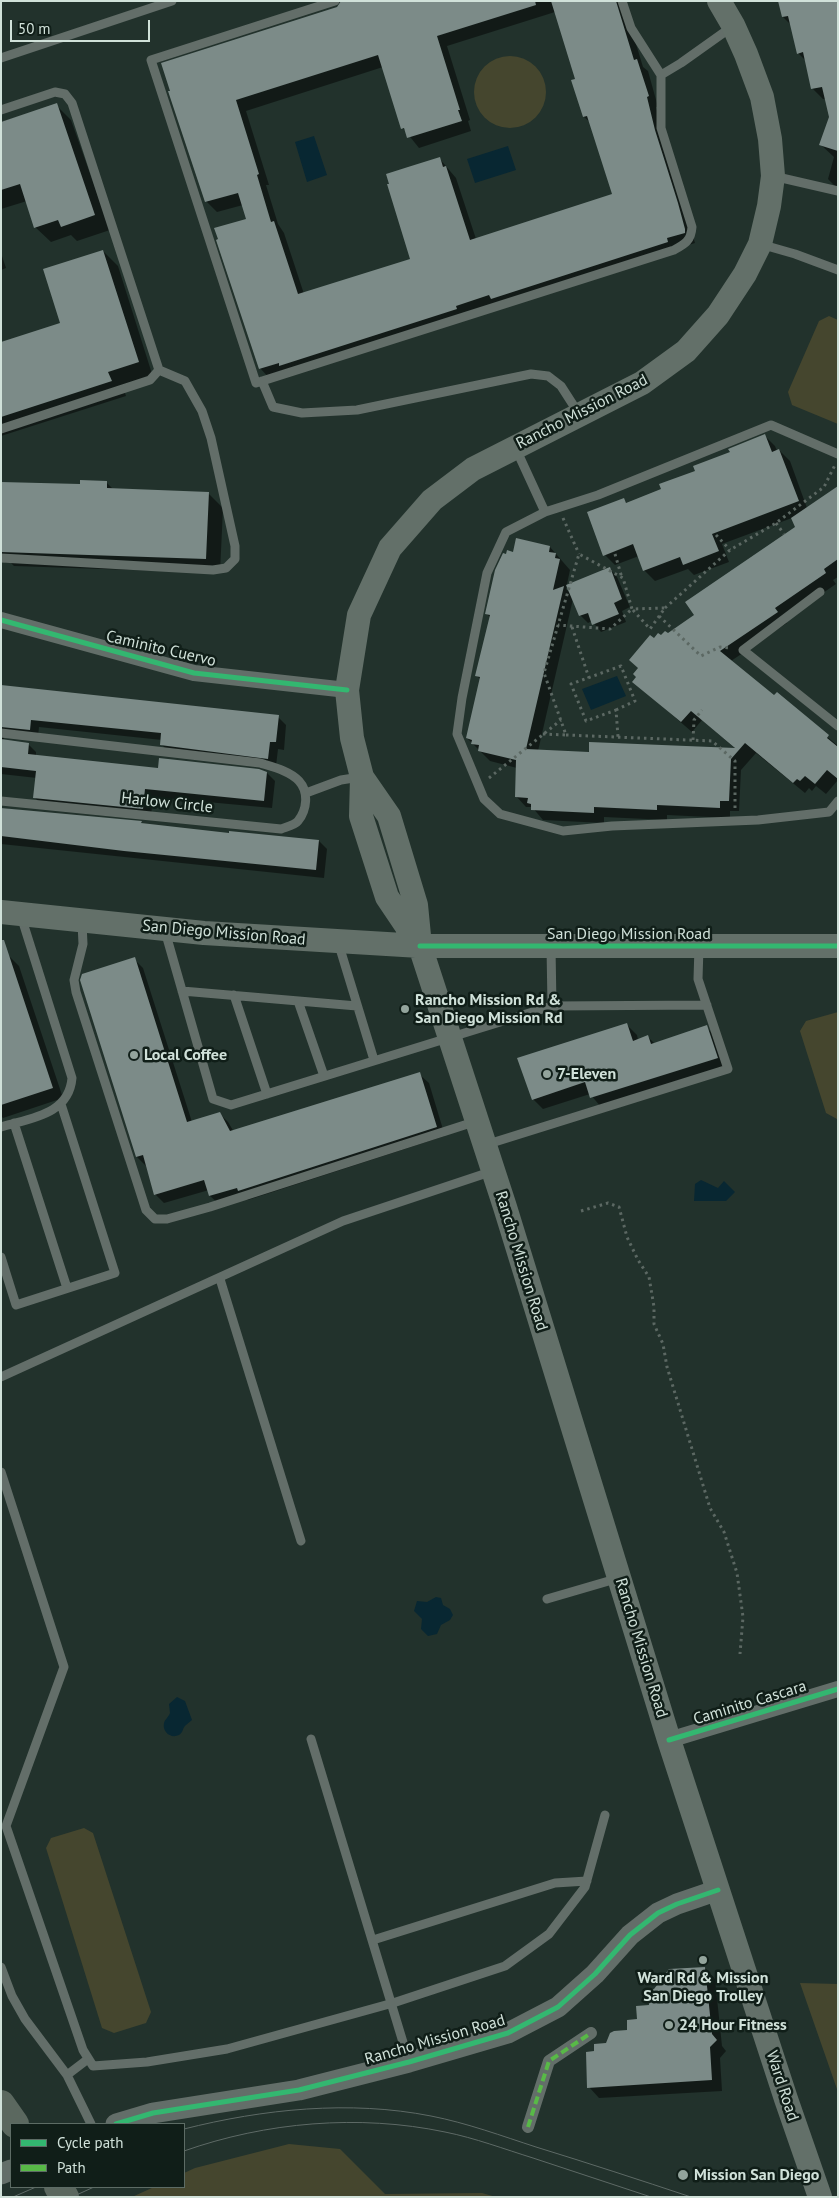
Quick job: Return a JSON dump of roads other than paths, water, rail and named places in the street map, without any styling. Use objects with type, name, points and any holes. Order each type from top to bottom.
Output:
[{"type":"highway","points":[[1,2104],[14,2123]]},
{"type":"main road","name":"Rancho Mission Road","points":[[718,1890],[669,1740],[493,1170],[420,946],[387,897],[361,816],[362,777],[352,738],[347,690],[359,615],[390,548],[432,500],[473,469],[642,383],[686,351],[718,315],[744,274],[760,244],[769,206],[773,176],[770,139],[762,98],[733,25],[719,1]]},
{"type":"main road","name":"San Diego Mission Road","points":[[11,913],[164,928],[338,942],[420,946],[838,946]]},
{"type":"main road","name":"Ward Road","points":[[718,1890],[820,2197]]},
{"type":"street","name":"Caminito Cuervo","points":[[1,620],[194,673],[347,690]]},
{"type":"street","name":"Caminito Cascara","points":[[669,1740],[838,1689]]},
{"type":"street","name":"Rancho Mission Road","points":[[119,2123],[153,2113],[299,2090],[410,2062],[508,2033],[558,2007],[595,1974],[630,1935],[658,1913],[677,1904],[718,1890]]},
{"type":"street","points":[[528,2127],[549,2061],[591,2033]]},
{"type":"lane","points":[[1,58],[172,1]]},
{"type":"lane","points":[[335,1],[151,60],[256,383],[674,250],[686,244],[692,235],[692,227],[661,128],[661,75],[631,28],[622,1]]},
{"type":"lane","points":[[661,75],[681,63],[733,25]]},
{"type":"lane","points":[[1,110],[55,92],[65,94],[72,103],[159,370]]},
{"type":"lane","points":[[773,176],[838,191]]},
{"type":"lane","points":[[760,244],[838,270]]},
{"type":"lane","points":[[1,429],[150,380],[159,370]]},
{"type":"lane","points":[[1,558],[213,570],[226,568],[235,559],[235,546],[213,447],[202,411],[186,380],[159,370]]},
{"type":"lane","points":[[262,381],[273,407],[302,413],[357,410],[531,374],[548,376],[561,386],[579,415]]},
{"type":"lane","points":[[838,454],[771,425],[598,495],[545,512],[506,532],[487,573],[462,698],[457,734],[484,799],[500,814],[563,831],[612,826],[735,821],[829,812],[838,801]]},
{"type":"lane","points":[[515,446],[545,512]]},
{"type":"lane","points":[[820,592],[743,650],[838,726]]},
{"type":"lane","points":[[1,733],[260,763],[280,769],[299,781],[306,793],[341,780],[362,777]]},
{"type":"lane","name":"Harlow Circle","points":[[1,801],[281,830],[297,822],[305,807],[306,793]]},
{"type":"lane","points":[[1,1127],[53,1110],[68,1096],[72,1078],[11,913]]},
{"type":"lane","points":[[82,920],[83,944],[74,980],[76,992],[146,1210],[155,1219],[167,1219],[210,1207],[476,1121]]},
{"type":"lane","points":[[164,928],[213,1099],[231,1105],[448,1036],[552,1006],[707,1005]]},
{"type":"lane","points":[[338,942],[374,1060]]},
{"type":"lane","points":[[485,1146],[728,1069],[698,979],[699,946]]},
{"type":"lane","points":[[551,947],[552,1006]]},
{"type":"lane","points":[[182,990],[357,1006]]},
{"type":"lane","points":[[234,995],[267,1094]]},
{"type":"lane","points":[[298,1001],[324,1076]]},
{"type":"lane","points":[[1,1257],[16,1305],[115,1273],[61,1104]]},
{"type":"lane","points":[[14,1123],[67,1288]]},
{"type":"lane","points":[[1,1377],[220,1279],[343,1221],[493,1170]]},
{"type":"lane","points":[[220,1279],[300,1541]]},
{"type":"lane","points":[[1,1472],[64,1667],[1,1836]]},
{"type":"lane","points":[[547,1600],[619,1578]]},
{"type":"lane","points":[[311,1740],[410,2062]]},
{"type":"lane","points":[[6,1826],[82,2050],[93,2066],[147,2062],[228,2049],[393,2003],[505,1966],[550,1934],[585,1886],[605,1815]]},
{"type":"lane","points":[[373,1940],[555,1882],[587,1881]]},
{"type":"lane","points":[[1,1967],[12,1996],[25,2019],[67,2075],[91,2123]]},
{"type":"lane","points":[[67,2075],[88,2059]]},
{"type":"water","points":[[314,136],[327,175],[307,182],[295,142]]},
{"type":"water","points":[[508,146],[516,170],[475,183],[467,159]]},
{"type":"water","points":[[617,676],[626,696],[591,710],[582,689]]},
{"type":"water","points":[[701,1180],[718,1188],[724,1181],[735,1192],[726,1201],[694,1201],[695,1184]]},
{"type":"water","points":[[436,1597],[441,1598],[443,1605],[450,1609],[453,1615],[450,1620],[441,1625],[437,1634],[428,1636],[421,1629],[422,1619],[414,1611],[417,1601],[427,1602]]},
{"type":"water","points":[[177,1697],[185,1701],[192,1720],[185,1726],[181,1734],[173,1736],[166,1732],[164,1723],[170,1713],[169,1704]]},
{"type":"tram line","points":[[185,2129],[245,2116],[307,2109],[369,2108],[400,2111],[431,2116],[471,2126],[691,2197]]},
{"type":"tram line","points":[[185,2151],[247,2133],[280,2127],[346,2122],[412,2126],[478,2140],[651,2197]]},
{"type":"tram line","points":[[13,2197],[34,2188]]},
{"type":"tram line","points":[[72,2197],[92,2188]]},
{"type":"place","name":"Rancho Mission Rd & San Diego Mission Rd","points":[[405,1009]]},
{"type":"place","name":"Local Coffee","points":[[134,1055]]},
{"type":"place","name":"7-Eleven","points":[[547,1074]]},
{"type":"place","name":"Ward Rd & Mission San Diego Trolley","points":[[703,1960]]},
{"type":"place","name":"24 Hour Fitness","points":[[669,2025]]},
{"type":"place","name":"Mission San Diego","points":[[683,2175]]}]
